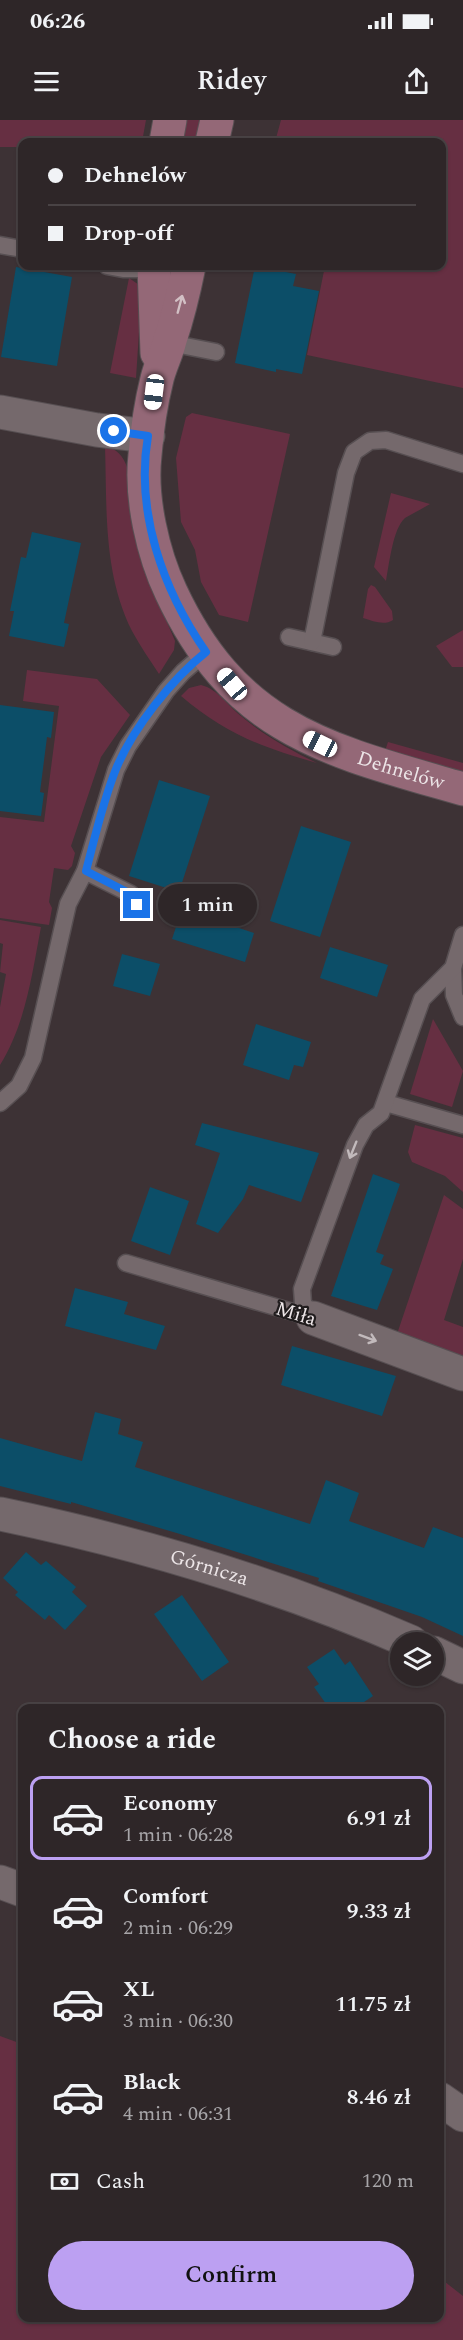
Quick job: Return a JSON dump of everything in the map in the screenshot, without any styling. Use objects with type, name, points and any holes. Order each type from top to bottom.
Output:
[{"type":"street","points":[[167,138],[170,120]]},
{"type":"street","points":[[213,138],[217,120]]},
{"type":"street","name":"Dehnelów","points":[[153,270],[158,376]]},
{"type":"street","name":"Dehnelów","points":[[188,270],[170,343],[158,376],[144,471],[147,506],[155,547],[176,602],[206,652],[244,697],[290,729],[344,753],[463,789]]},
{"type":"street","points":[[0,412],[97,430],[148,436]]},
{"type":"street","name":"Miła","points":[[313,1318],[463,1374]]},
{"type":"street","name":"Górnicza","points":[[0,1514],[71,1530],[253,1582],[342,1613],[390,1633]]},
{"type":"street","points":[[444,1658],[463,1667]]},
{"type":"street","points":[[0,1882],[18,1889]]},
{"type":"street","points":[[444,2102],[463,2115]]},
{"type":"lane","points":[[0,245],[18,248]]},
{"type":"lane","points":[[170,343],[216,352]]},
{"type":"lane","points":[[312,642],[346,473],[354,452],[370,441],[386,440],[463,464]]},
{"type":"lane","points":[[289,637],[333,647]]},
{"type":"lane","points":[[0,1103],[19,1086],[33,1058],[66,912],[73,893],[81,883],[86,871],[110,787],[123,755],[166,691],[206,652]]},
{"type":"lane","points":[[86,871],[131,894],[137,905],[136,910]]},
{"type":"lane","points":[[463,935],[453,968],[454,995],[463,1017]]},
{"type":"lane","points":[[313,1318],[303,1303],[302,1289],[354,1145],[366,1125],[381,1113],[386,1103],[422,999],[453,968]]},
{"type":"lane","points":[[386,1103],[463,1125]]},
{"type":"lane","name":"Miła","points":[[126,1263],[313,1318]]},
{"type":"shaded area","points":[[0,120],[146,120],[143,138],[18,138],[18,147],[0,147]]},
{"type":"shaded area","points":[[183,120],[201,120],[198,138],[180,138]]},
{"type":"shaded area","points":[[281,120],[463,120],[463,388],[307,355],[324,270],[446,270],[446,138],[276,138]]},
{"type":"shaded area","points":[[129,278],[142,287],[136,378],[110,373]]},
{"type":"shaded area","points":[[192,413],[290,434],[248,622],[219,615],[201,582],[195,550],[181,522],[176,458],[186,417]]},
{"type":"shaded area","points":[[105,446],[119,454],[127,467],[138,551],[175,641],[174,650],[159,674],[132,631],[116,586],[108,540]]},
{"type":"shaded area","points":[[391,493],[430,504],[405,518],[397,530],[386,581],[374,567]]},
{"type":"shaded area","points":[[371,585],[375,587],[392,611],[393,620],[390,622],[375,622],[363,618],[368,589]]},
{"type":"shaded area","points":[[463,630],[463,667],[452,667],[436,646]]},
{"type":"shaded area","points":[[27,670],[97,679],[130,715],[101,757],[71,846],[75,853],[72,866],[68,870],[54,868],[49,902],[52,908],[49,925],[0,918],[0,817],[44,822],[59,706],[23,701]]},
{"type":"shaded area","points":[[201,685],[218,694],[241,716],[268,736],[317,763],[245,738],[213,720],[181,696],[189,688]]},
{"type":"shaded area","points":[[388,742],[463,763],[463,773],[385,751]]},
{"type":"shaded area","points":[[0,920],[41,927],[22,1015],[0,1065],[0,1007],[6,974],[0,972],[3,944],[0,943]]},
{"type":"shaded area","points":[[433,1019],[463,1071],[452,1107],[410,1094]]},
{"type":"shaded area","points":[[415,1125],[463,1138],[463,1192],[445,1176],[412,1162],[408,1152]]},
{"type":"shaded area","points":[[444,1195],[463,1209],[463,1259],[444,1320],[463,1327],[463,1362],[396,1337]]},
{"type":"shaded area","points":[[0,2036],[18,2043],[18,2322],[444,2322],[444,2281],[463,2296],[463,2340],[0,2340]]},
{"type":"building","points":[[16,267],[18,270],[33,270],[72,277],[57,366],[1,357]]},
{"type":"building","points":[[254,270],[276,270],[296,274],[293,286],[319,291],[302,374],[276,369],[276,372],[235,363]]},
{"type":"building","points":[[32,532],[81,543],[64,623],[69,624],[64,647],[9,636],[14,611],[10,611],[21,557],[26,558]]},
{"type":"building","points":[[0,705],[54,712],[51,738],[47,737],[40,792],[44,793],[41,816],[0,811]]},
{"type":"building","points":[[159,780],[210,796],[179,892],[129,876]]},
{"type":"building","points":[[301,826],[351,842],[320,937],[270,921]]},
{"type":"building","points":[[182,909],[254,933],[245,962],[172,939]]},
{"type":"building","points":[[330,947],[388,965],[377,997],[320,978]]},
{"type":"building","points":[[122,954],[160,964],[150,996],[113,986]]},
{"type":"building","points":[[256,1024],[311,1042],[303,1067],[294,1065],[289,1080],[243,1065]]},
{"type":"building","points":[[202,1123],[319,1153],[301,1202],[249,1185],[243,1199],[218,1233],[196,1224],[220,1153],[195,1145]]},
{"type":"building","points":[[373,1174],[400,1184],[376,1252],[384,1255],[380,1264],[393,1269],[377,1310],[331,1296]]},
{"type":"building","points":[[150,1187],[189,1201],[170,1255],[131,1241]]},
{"type":"building","points":[[75,1288],[128,1302],[124,1314],[165,1326],[156,1350],[65,1326]]},
{"type":"building","points":[[292,1346],[396,1376],[382,1416],[281,1385]]},
{"type":"building","points":[[95,1412],[121,1419],[118,1434],[143,1442],[135,1467],[310,1524],[326,1480],[359,1493],[349,1521],[424,1548],[433,1527],[463,1538],[463,1636],[422,1617],[318,1581],[319,1578],[71,1502],[71,1504],[0,1486],[0,1438],[82,1461]]},
{"type":"building","points":[[26,1552],[41,1565],[46,1561],[76,1587],[72,1592],[87,1606],[65,1630],[49,1615],[45,1620],[15,1595],[18,1592],[3,1578]]},
{"type":"building","points":[[182,1595],[229,1662],[202,1681],[154,1614]]},
{"type":"building","points":[[334,1649],[345,1665],[350,1661],[373,1696],[361,1704],[326,1704],[314,1687],[319,1684],[307,1667]]},
{"type":"route","points":[[114,431],[148,436],[144,471],[147,506],[155,547],[176,602],[206,652],[192,663],[166,691],[123,755],[110,787],[86,871],[131,894],[137,905]]}]
